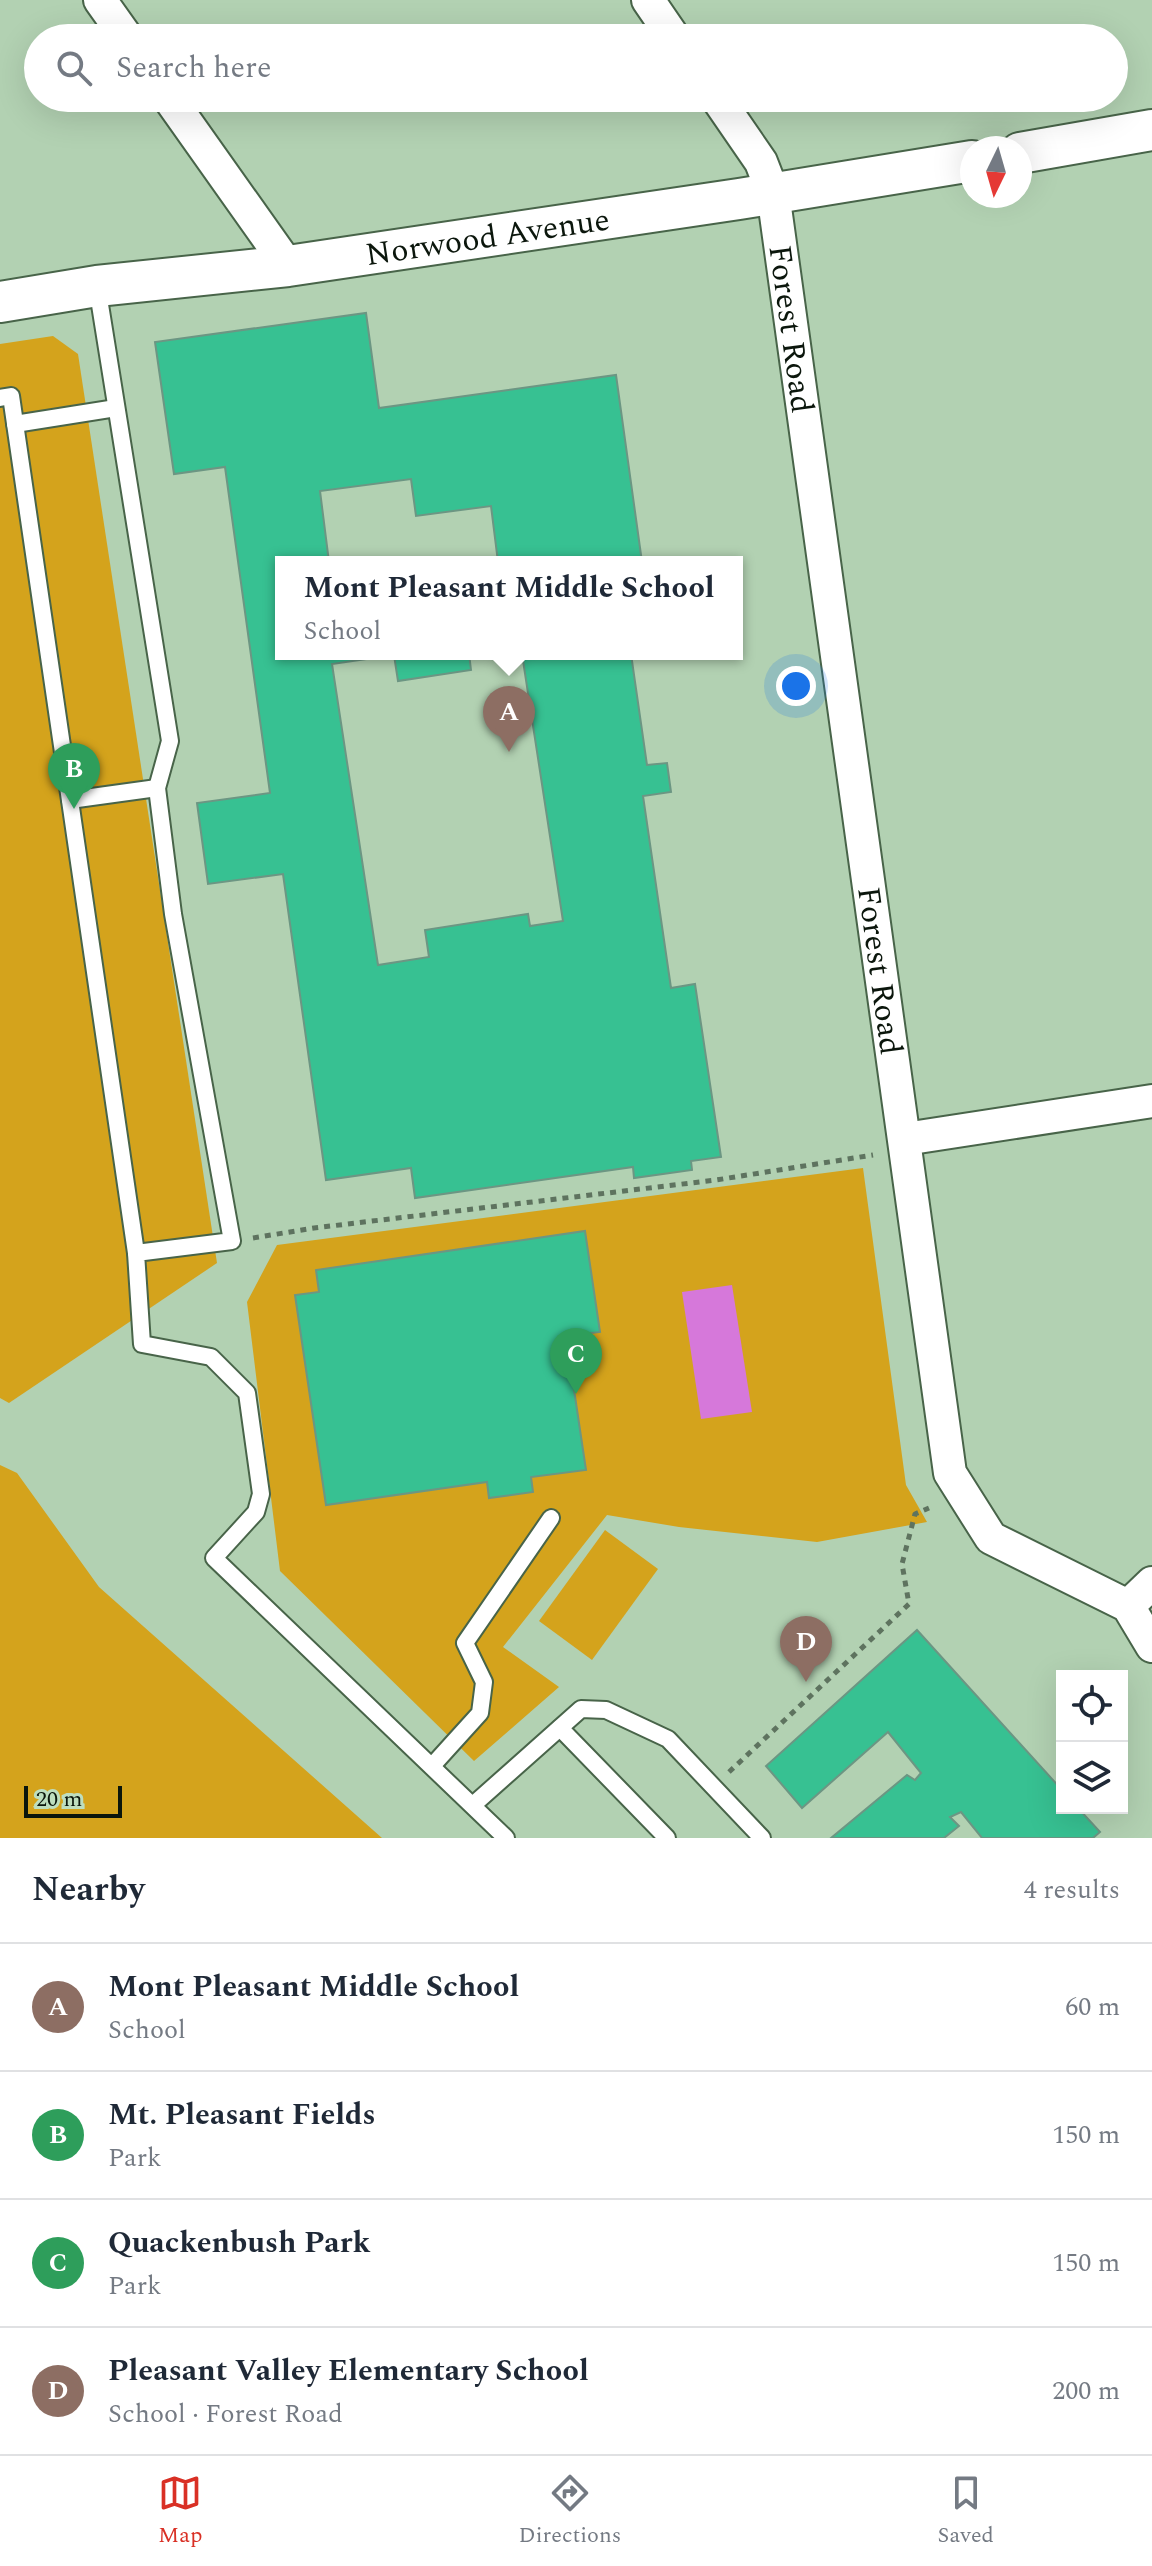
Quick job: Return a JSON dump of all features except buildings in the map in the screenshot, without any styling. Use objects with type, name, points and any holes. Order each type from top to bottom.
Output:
[{"type":"street","points":[[100,0],[117,24]]},
{"type":"street","points":[[648,0],[664,24]]},
{"type":"street","points":[[179,112],[288,266]]},
{"type":"street","name":"Forest Road","points":[[727,112],[761,162],[773,193],[950,1473],[991,1538],[1128,1606]]},
{"type":"street","points":[[1032,151],[1152,130]]},
{"type":"street","name":"Norwood Avenue","points":[[0,302],[97,286],[288,266],[960,163]]},
{"type":"street","points":[[905,1139],[1152,1101]]},
{"type":"street","points":[[1152,1583],[1128,1606],[1152,1646]]},
{"type":"lane","points":[[97,286],[170,741],[157,788],[173,914],[232,1241],[136,1253]]},
{"type":"lane","points":[[0,398],[11,396],[136,1253],[142,1344],[211,1357],[247,1393],[261,1494],[256,1512],[214,1558],[506,1838]]},
{"type":"lane","points":[[15,424],[116,408]]},
{"type":"lane","points":[[70,800],[157,788]]},
{"type":"lane","points":[[432,1766],[480,1713],[484,1682],[465,1643],[551,1518]]},
{"type":"lane","points":[[473,1805],[581,1709],[606,1710],[668,1739],[762,1838]]},
{"type":"lane","points":[[560,1728],[667,1838]]},
{"type":"path","points":[[232,1241],[314,1228],[716,1180],[874,1155]]},
{"type":"path","points":[[714,1786],[909,1604],[902,1564],[915,1514],[929,1508]]},
{"type":"shaded area","points":[[53,336],[78,354],[217,1263],[9,1403],[0,1398],[0,344]]},
{"type":"shaded area","points":[[863,1168],[906,1485],[927,1522],[817,1542],[679,1527],[607,1515],[503,1647],[559,1687],[474,1761],[280,1571],[247,1302],[277,1245]]},
{"type":"shaded area","points":[[732,1285],[752,1412],[701,1419],[682,1292]]},
{"type":"shaded area","points":[[0,1465],[17,1473],[99,1587],[382,1838],[0,1838]]},
{"type":"shaded area","points":[[605,1530],[658,1569],[592,1660],[539,1621]]},
{"type":"place","name":"Mont Pleasant Middle School","points":[[509,752]]},
{"type":"place","name":"Mt. Pleasant Fields","points":[[74,809]]},
{"type":"place","name":"Quackenbush Park","points":[[576,1394]]},
{"type":"place","name":"Pleasant Valley Elementary School","points":[[806,1682]]}]
